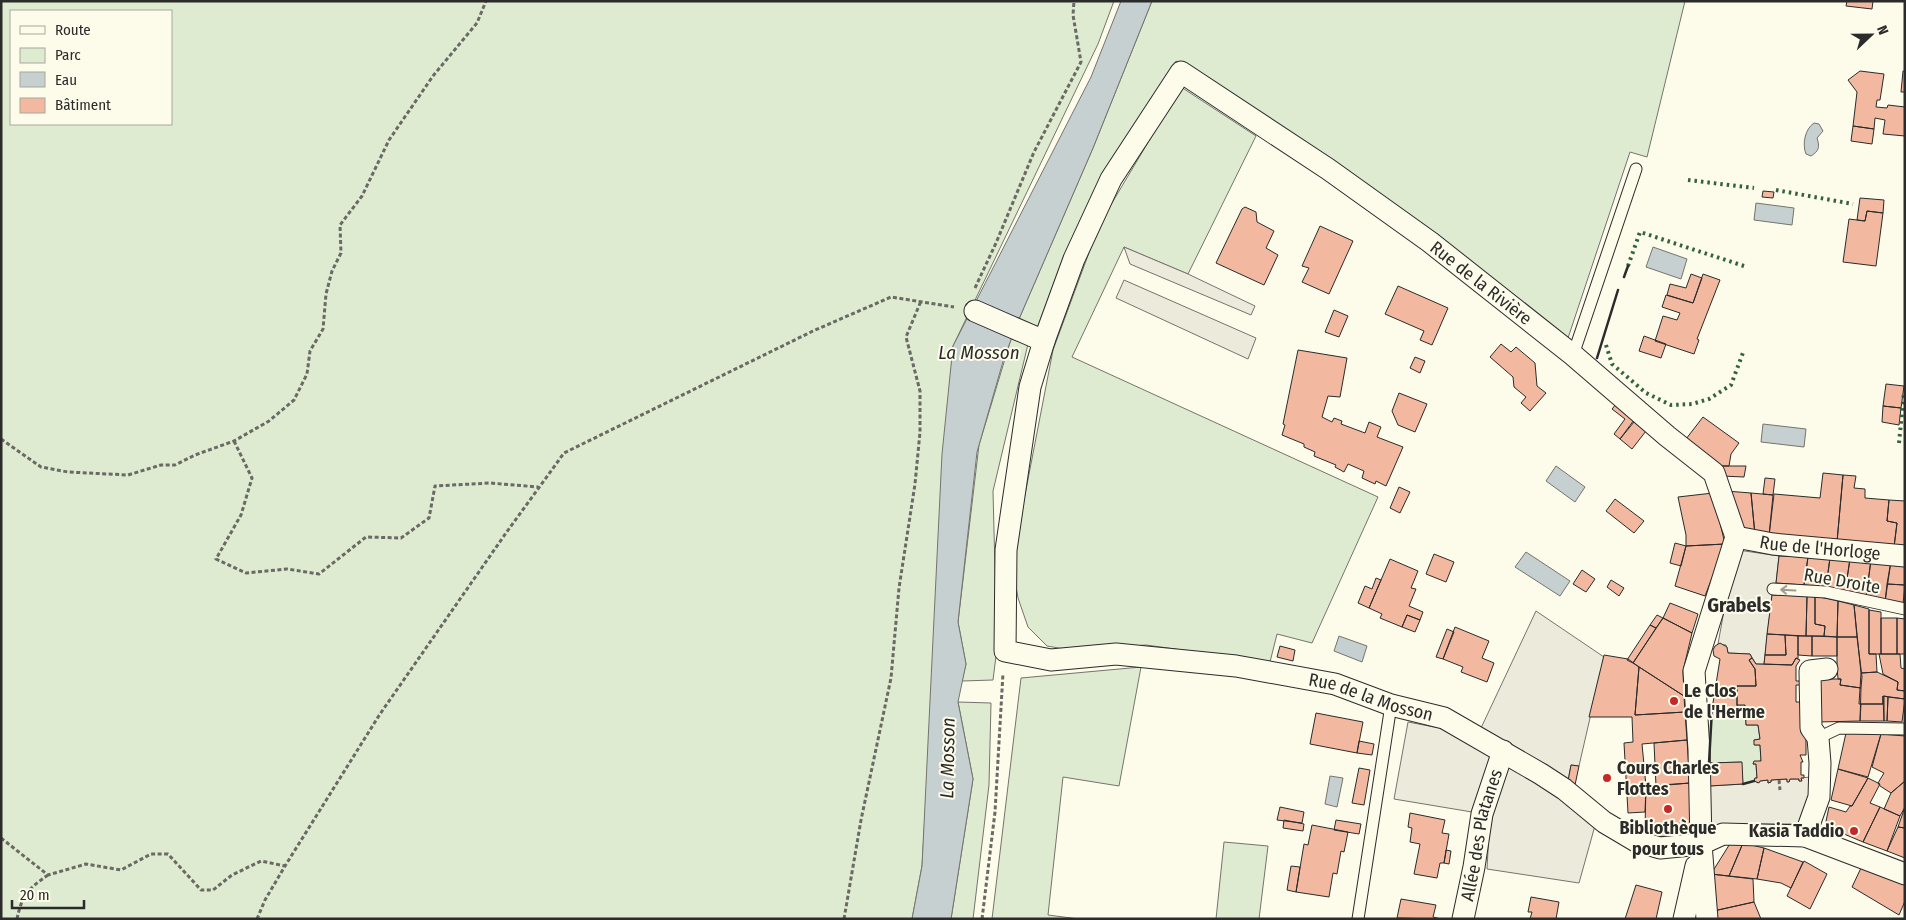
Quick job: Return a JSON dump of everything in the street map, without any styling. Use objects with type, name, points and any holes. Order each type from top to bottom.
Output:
[{"type":"street","name":"Rue de la Rivière","points":[[1036,337],[1110,179],[1181,72],[1328,169],[1430,242],[1573,355],[1667,436],[1714,473],[1736,537]]},
{"type":"street","points":[[975,311],[1036,337],[1006,550],[1005,651]]},
{"type":"street","points":[[1707,919],[1701,844],[1694,671],[1702,640],[1736,537]]},
{"type":"street","name":"Rue de l'Horloge","points":[[1736,537],[1774,544],[1905,556]]},
{"type":"street","name":"Rue de la Mosson","points":[[1005,651],[1051,660],[1116,654],[1236,666],[1335,684],[1391,705],[1444,718],[1503,751],[1564,789],[1604,822],[1636,841],[1660,848],[1701,844],[1723,834],[1805,836],[1905,874]]},
{"type":"street","points":[[1805,836],[1819,797],[1820,763],[1818,738],[1811,728],[1810,671],[1827,669]]},
{"type":"street","name":"Allée des Platanes","points":[[1463,919],[1474,867],[1482,814],[1503,751]]},
{"type":"street","points":[[1684,919],[1701,844]]},
{"type":"lane","points":[[1573,355],[1636,169]]},
{"type":"lane","name":"Rue Droite","points":[[1773,589],[1826,592],[1905,609]]},
{"type":"lane","points":[[1358,919],[1391,705]]},
{"type":"lane","points":[[1818,738],[1838,728],[1905,729]]},
{"type":"path","points":[[1,439],[40,467],[68,472],[128,475],[161,465],[175,465],[195,455],[234,441],[269,421],[294,400],[308,374],[310,351],[323,329],[326,294],[332,271],[341,253],[340,224],[362,196],[389,140],[433,76],[477,23],[486,1]]},
{"type":"path","points":[[257,919],[265,900],[285,866],[380,714],[564,454],[787,344],[891,297],[975,311],[975,287],[996,243],[1034,152],[1081,62],[1074,16],[1074,1]]},
{"type":"path","points":[[844,919],[861,820],[890,678],[899,588],[915,484],[920,432],[920,391],[906,337],[921,301]]},
{"type":"path","points":[[234,441],[252,478],[241,514],[216,559],[246,573],[287,570],[319,574],[366,537],[401,538],[429,518],[435,486],[490,483],[539,488]]},
{"type":"path","points":[[982,919],[995,812],[1005,651]]},
{"type":"path","points":[[890,678],[894,683]]},
{"type":"path","points":[[1779,780],[1780,790]]},
{"type":"path","points":[[1,838],[48,875]]},
{"type":"path","points":[[17,919],[21,901],[33,885],[48,875],[86,864],[121,870],[151,854],[168,854],[201,890],[213,890],[232,875],[261,861],[285,866]]},
{"type":"green space","points":[[1,1],[1114,1],[1098,44],[953,346],[922,866],[912,919],[1,919]]},
{"type":"green space","points":[[1152,1],[1685,1],[1647,157],[1630,152],[1568,338],[1437,234],[1176,61],[1092,197],[1038,329],[1019,319],[1093,148]]},
{"type":"green space","points":[[1181,87],[1256,136],[1188,274],[1124,247],[1072,357],[1378,497],[1312,643],[1277,634],[1270,662],[1146,645],[1070,650],[1047,646],[1028,627],[1018,598],[1012,562],[1053,350],[1100,223]]},
{"type":"green space","points":[[1011,339],[1028,344],[993,491],[997,648],[993,680],[962,681],[966,664],[958,622],[979,445]]},
{"type":"green space","points":[[1141,667],[1119,786],[1063,777],[1048,915],[1079,919],[992,919],[1021,678]]},
{"type":"green space","points":[[958,702],[991,703],[989,785],[973,919],[951,919],[973,779]]},
{"type":"green space","points":[[1737,705],[1745,705],[1746,725],[1758,725],[1760,739],[1754,740],[1755,745],[1760,745],[1761,761],[1754,762],[1753,764],[1756,764],[1757,778],[1754,781],[1743,784],[1741,762],[1709,763],[1712,709],[1736,710]]},
{"type":"green space","points":[[1224,842],[1268,846],[1259,919],[1216,919]]},
{"type":"shaded area","points":[[1124,247],[1188,274],[1255,306],[1251,315],[1130,264]]},
{"type":"shaded area","points":[[1124,280],[1256,338],[1248,359],[1116,298]]},
{"type":"shaded area","points":[[1738,550],[1779,556],[1776,583],[1772,595],[1764,664],[1756,664],[1750,654],[1728,653],[1726,645],[1718,644],[1729,583]]},
{"type":"shaded area","points":[[1536,611],[1604,657],[1579,766],[1571,765],[1568,781],[1596,822],[1579,883],[1487,869],[1490,815],[1394,799],[1408,722],[1450,730],[1481,728]]},
{"type":"shaded area","points":[[1810,777],[1807,815],[1798,824],[1727,824],[1708,831],[1709,786],[1743,784],[1754,781],[1757,781],[1757,783],[1768,780],[1768,783],[1771,780],[1787,779],[1789,782],[1790,779],[1799,779],[1801,781],[1801,778]]},
{"type":"water","name":"La Mosson","points":[[1121,1],[1152,1],[1093,148],[1019,319],[1004,358],[977,452],[958,622],[966,664],[958,702],[973,779],[951,919],[912,919],[922,866],[942,454],[953,346],[1091,77]]},
{"type":"water","points":[[1814,123],[1819,124],[1823,131],[1817,138],[1819,146],[1811,156],[1806,154],[1804,141],[1808,129]]},
{"type":"water","points":[[1756,203],[1794,208],[1792,225],[1754,220]]},
{"type":"water","points":[[1653,247],[1687,259],[1681,279],[1646,267]]},
{"type":"water","points":[[1763,424],[1806,429],[1804,447],[1761,442]]},
{"type":"water","points":[[1556,466],[1585,487],[1575,502],[1546,481]]},
{"type":"water","points":[[1526,552],[1570,581],[1560,596],[1515,567]]},
{"type":"water","points":[[1339,636],[1367,646],[1362,662],[1334,651]]},
{"type":"water","points":[[1330,776],[1343,778],[1337,807],[1325,804]]},
{"type":"building","points":[[1847,1],[1873,1],[1872,9],[1846,6]]},
{"type":"building","points":[[1860,71],[1884,74],[1880,100],[1877,100],[1876,107],[1887,108],[1888,105],[1905,107],[1905,136],[1883,134],[1885,120],[1875,118],[1874,129],[1853,126],[1857,92],[1848,80]]},
{"type":"building","points":[[1903,71],[1905,71],[1905,92],[1901,92]]},
{"type":"building","points":[[1853,126],[1874,129],[1872,144],[1851,141]]},
{"type":"building","points":[[1763,191],[1774,192],[1773,198],[1762,197]]},
{"type":"building","points":[[1860,198],[1884,200],[1883,213],[1867,211],[1865,221],[1857,220]]},
{"type":"building","points":[[1245,207],[1256,212],[1257,222],[1274,231],[1266,248],[1278,255],[1264,285],[1216,263],[1242,209]]},
{"type":"building","points":[[1867,211],[1883,213],[1876,266],[1843,262],[1849,219],[1865,221]]},
{"type":"building","points":[[1320,226],[1353,241],[1329,294],[1302,282],[1309,268],[1302,266]]},
{"type":"building","points":[[1691,274],[1702,278],[1693,303],[1667,295],[1670,284],[1686,288]]},
{"type":"building","points":[[1703,274],[1720,280],[1697,339],[1699,340],[1694,354],[1655,341],[1663,316],[1677,320],[1680,313],[1662,307],[1666,295],[1693,303]]},
{"type":"building","points":[[1398,286],[1448,308],[1432,345],[1420,340],[1424,331],[1385,314]]},
{"type":"building","points":[[1334,310],[1348,316],[1339,337],[1325,332]]},
{"type":"building","points":[[1644,336],[1666,344],[1661,358],[1639,351]]},
{"type":"building","points":[[1501,344],[1511,352],[1516,347],[1535,363],[1537,386],[1546,393],[1530,411],[1521,403],[1526,397],[1514,387],[1513,377],[1490,357]]},
{"type":"building","points":[[1298,350],[1347,358],[1340,397],[1328,396],[1322,417],[1332,422],[1334,418],[1342,421],[1341,424],[1365,433],[1369,422],[1381,427],[1377,437],[1403,447],[1386,486],[1376,481],[1375,484],[1362,478],[1364,471],[1348,464],[1344,472],[1335,467],[1336,465],[1314,456],[1315,452],[1304,447],[1304,444],[1282,435]]},
{"type":"building","points":[[1415,357],[1425,361],[1420,373],[1410,368]]},
{"type":"building","points":[[1886,384],[1904,386],[1901,408],[1883,406]]},
{"type":"building","points":[[1399,393],[1427,404],[1415,432],[1398,425],[1392,411]]},
{"type":"building","points":[[1617,403],[1634,420],[1620,439],[1614,434],[1625,419],[1612,409]]},
{"type":"building","points":[[1883,406],[1901,408],[1899,425],[1882,422]]},
{"type":"building","points":[[1703,417],[1739,443],[1731,454],[1729,466],[1719,466],[1686,439]]},
{"type":"building","points":[[1634,422],[1646,431],[1632,449],[1620,439]]},
{"type":"building","points":[[1719,466],[1746,466],[1744,477],[1721,476]]},
{"type":"building","points":[[1823,473],[1843,475],[1837,542],[1769,536],[1774,494],[1820,498]]},
{"type":"building","points":[[1843,475],[1856,476],[1854,488],[1865,489],[1865,498],[1889,500],[1887,521],[1897,523],[1894,547],[1837,542]]},
{"type":"building","points":[[1765,478],[1775,479],[1773,495],[1763,494]]},
{"type":"building","points":[[1399,487],[1410,492],[1400,513],[1390,508]]},
{"type":"building","points":[[1726,491],[1751,493],[1755,535],[1741,533]]},
{"type":"building","points":[[1713,493],[1725,544],[1686,546],[1686,535],[1678,497]]},
{"type":"building","points":[[1751,493],[1773,495],[1769,536],[1755,535]]},
{"type":"building","points":[[1615,499],[1644,521],[1634,533],[1606,511]]},
{"type":"building","points":[[1889,500],[1905,501],[1905,547],[1894,547],[1897,523],[1887,521]]},
{"type":"building","points":[[1675,543],[1686,546],[1681,566],[1670,563]]},
{"type":"building","points":[[1725,544],[1705,596],[1675,586],[1686,546]]},
{"type":"building","points":[[1434,554],[1454,562],[1446,582],[1426,574]]},
{"type":"building","points":[[1779,556],[1808,557],[1804,585],[1776,583]]},
{"type":"building","points":[[1808,557],[1830,558],[1826,587],[1804,585]]},
{"type":"building","points":[[1830,558],[1850,559],[1845,592],[1826,587]]},
{"type":"building","points":[[1390,559],[1418,571],[1411,588],[1416,589],[1409,606],[1423,612],[1420,620],[1407,615],[1402,627],[1380,618],[1382,614],[1369,608]]},
{"type":"building","points":[[1850,559],[1871,560],[1866,597],[1845,592]]},
{"type":"building","points":[[1871,560],[1891,561],[1885,602],[1866,597]]},
{"type":"building","points":[[1891,561],[1905,561],[1905,585],[1887,584]]},
{"type":"building","points":[[1582,570],[1595,579],[1586,592],[1573,584]]},
{"type":"building","points":[[1376,578],[1381,580],[1369,608],[1358,603],[1365,586],[1372,589]]},
{"type":"building","points":[[1611,580],[1624,588],[1619,596],[1607,587]]},
{"type":"building","points":[[1887,584],[1905,585],[1903,604],[1885,602]]},
{"type":"building","points":[[1772,595],[1807,596],[1806,636],[1767,634]]},
{"type":"building","points":[[1807,596],[1815,596],[1815,624],[1825,626],[1824,636],[1806,636]]},
{"type":"building","points":[[1815,596],[1838,601],[1837,637],[1824,636],[1825,626],[1815,624]]},
{"type":"building","points":[[1838,601],[1854,605],[1857,637],[1837,637]]},
{"type":"building","points":[[1670,603],[1698,614],[1692,633],[1663,618]]},
{"type":"building","points":[[1854,605],[1869,609],[1869,654],[1876,654],[1877,672],[1861,673]]},
{"type":"building","points":[[1869,610],[1881,612],[1881,654],[1869,654]]},
{"type":"building","points":[[1407,615],[1420,620],[1415,632],[1402,627]]},
{"type":"building","points":[[1657,615],[1663,618],[1656,628],[1650,625]]},
{"type":"building","points":[[1663,618],[1692,633],[1683,671],[1684,696],[1633,663]]},
{"type":"building","points":[[1881,618],[1897,618],[1897,654],[1881,654]]},
{"type":"building","points":[[1897,618],[1905,619],[1905,654],[1897,654]]},
{"type":"building","points":[[1650,625],[1656,628],[1633,663],[1627,660]]},
{"type":"building","points":[[1455,627],[1489,641],[1482,658],[1494,663],[1487,682],[1461,672],[1463,667],[1443,659]]},
{"type":"building","points":[[1447,629],[1454,632],[1443,659],[1436,657]]},
{"type":"building","points":[[1767,634],[1785,635],[1786,655],[1765,655]]},
{"type":"building","points":[[1785,635],[1798,636],[1798,659],[1796,658],[1792,665],[1764,664],[1765,655],[1786,655]]},
{"type":"building","points":[[1798,636],[1812,636],[1812,656],[1798,655]]},
{"type":"building","points":[[1812,636],[1837,637],[1837,656],[1812,656]]},
{"type":"building","points":[[1837,637],[1857,637],[1862,677],[1861,688],[1840,685],[1841,679],[1838,679],[1837,667]]},
{"type":"building","points":[[1720,643],[1727,647],[1728,653],[1750,654],[1752,658],[1749,660],[1755,669],[1756,686],[1737,686],[1737,710],[1712,709],[1720,659],[1714,656],[1713,650]]},
{"type":"building","points":[[1280,646],[1295,650],[1293,661],[1277,657]]},
{"type":"building","points":[[1879,654],[1900,654],[1901,668],[1905,669],[1905,691],[1897,690],[1898,682],[1883,674]]},
{"type":"building","points":[[1604,655],[1628,659],[1639,667],[1635,715],[1685,712],[1687,740],[1642,744],[1646,786],[1645,812],[1628,813],[1624,743],[1633,742],[1632,717],[1589,717]]},
{"type":"building","points":[[1752,658],[1756,664],[1792,665],[1796,658],[1800,660],[1796,666],[1796,681],[1801,681],[1801,685],[1796,685],[1796,702],[1806,702],[1806,755],[1800,755],[1803,762],[1801,762],[1801,775],[1804,775],[1804,778],[1801,778],[1802,781],[1790,779],[1787,782],[1787,779],[1771,780],[1768,783],[1768,780],[1760,781],[1759,783],[1754,781],[1757,778],[1756,764],[1753,764],[1754,761],[1761,761],[1760,745],[1754,745],[1754,740],[1760,739],[1758,725],[1746,725],[1745,705],[1737,705],[1737,686],[1756,686],[1755,669],[1749,660]]},
{"type":"building","points":[[1639,667],[1684,696],[1685,712],[1635,715]]},
{"type":"building","points":[[1877,672],[1898,682],[1897,690],[1905,691],[1905,699],[1883,696],[1883,704],[1859,704],[1861,673]]},
{"type":"building","points":[[1817,679],[1841,679],[1840,685],[1861,688],[1860,721],[1818,722]]},
{"type":"building","points":[[1883,696],[1884,721],[1860,721],[1861,704],[1883,704]]},
{"type":"building","points":[[1884,696],[1888,697],[1887,721],[1884,721]]},
{"type":"building","points":[[1888,697],[1905,699],[1902,722],[1887,721]]},
{"type":"building","points":[[1316,713],[1363,722],[1357,753],[1310,744]]},
{"type":"building","points":[[1846,733],[1881,734],[1868,777],[1838,769]]},
{"type":"building","points":[[1881,734],[1905,736],[1905,781],[1891,793],[1878,783],[1884,773],[1872,767]]},
{"type":"building","points":[[1687,740],[1690,783],[1656,786],[1654,743]]},
{"type":"building","points":[[1359,741],[1374,744],[1372,755],[1357,753]]},
{"type":"building","points":[[1742,762],[1743,784],[1709,786],[1709,763]]},
{"type":"building","points":[[1571,765],[1579,766],[1575,785],[1568,781]]},
{"type":"building","points":[[1359,768],[1370,770],[1364,805],[1352,803]]},
{"type":"building","points":[[1838,769],[1868,778],[1852,806],[1831,800]]},
{"type":"building","points":[[1868,778],[1880,784],[1870,803],[1880,807],[1863,842],[1825,826],[1829,807],[1846,812],[1852,806]]},
{"type":"building","points":[[1905,781],[1905,807],[1900,816],[1884,809],[1891,793]]},
{"type":"building","name":"Bibliothèque pour tous","points":[[1690,783],[1690,836],[1656,837],[1645,829],[1646,786]]},
{"type":"building","points":[[1280,807],[1304,812],[1302,823],[1277,820]]},
{"type":"building","points":[[1880,807],[1900,816],[1887,851],[1863,842]]},
{"type":"building","points":[[1905,807],[1905,828],[1898,827]]},
{"type":"building","points":[[1410,813],[1445,820],[1442,833],[1449,834],[1444,863],[1440,863],[1437,878],[1414,874],[1420,844],[1410,842],[1412,828],[1408,827]]},
{"type":"building","points":[[1284,820],[1304,824],[1303,831],[1283,828]]},
{"type":"building","points":[[1336,820],[1361,824],[1359,834],[1334,830]]},
{"type":"building","points":[[1312,825],[1348,832],[1344,852],[1341,851],[1337,874],[1333,873],[1329,897],[1296,892],[1304,844],[1308,845]]},
{"type":"building","points":[[1898,827],[1905,828],[1905,858],[1887,851]]},
{"type":"building","points":[[1731,842],[1743,843],[1729,876],[1711,874]]},
{"type":"building","points":[[1743,843],[1764,848],[1757,879],[1729,876]]},
{"type":"building","points":[[1764,848],[1803,862],[1791,888],[1781,883],[1757,879]]},
{"type":"building","points":[[1446,850],[1451,851],[1449,864],[1444,863]]},
{"type":"building","points":[[1804,861],[1827,874],[1810,909],[1787,896]]},
{"type":"building","points":[[1291,866],[1300,867],[1296,892],[1287,890]]},
{"type":"building","points":[[1861,868],[1905,884],[1905,901],[1899,915],[1852,887]]},
{"type":"building","points":[[1711,874],[1753,879],[1754,902],[1709,912]]},
{"type":"building","points":[[1636,885],[1662,892],[1656,919],[1625,919]]},
{"type":"building","points":[[1531,897],[1559,902],[1556,919],[1530,919],[1532,912],[1528,912]]},
{"type":"building","points":[[1401,899],[1436,905],[1433,917],[1441,919],[1397,918]]},
{"type":"building","points":[[1754,902],[1761,919],[1711,919],[1709,912]]},
{"type":"hedge","points":[[1688,180],[1754,188]]},
{"type":"hedge","points":[[1776,190],[1853,204]]},
{"type":"hedge","points":[[1628,266],[1640,232],[1744,266]]},
{"type":"hedge","points":[[1606,345],[1612,364],[1646,393],[1671,405],[1692,404],[1709,399],[1731,385],[1744,350]]},
{"type":"hedge","points":[[1899,443],[1904,392]]},
{"type":"wall","points":[[1624,277],[1628,266]]},
{"type":"wall","points":[[1597,358],[1618,290]]},
{"type":"wall","points":[[1709,763],[1712,709]]},
{"type":"wall","points":[[1743,784],[1754,781]]},
{"type":"place","name":"Le Clos de l'Herme","points":[[1674,701]]},
{"type":"place","name":"Cours Charles Flottes","points":[[1607,778]]},
{"type":"place","name":"Bibliothèque pour tous","points":[[1668,809]]},
{"type":"place","name":"Kasia Taddio","points":[[1854,831]]},
{"type":"district","name":"Grabels","points":[[1739,605]]}]
